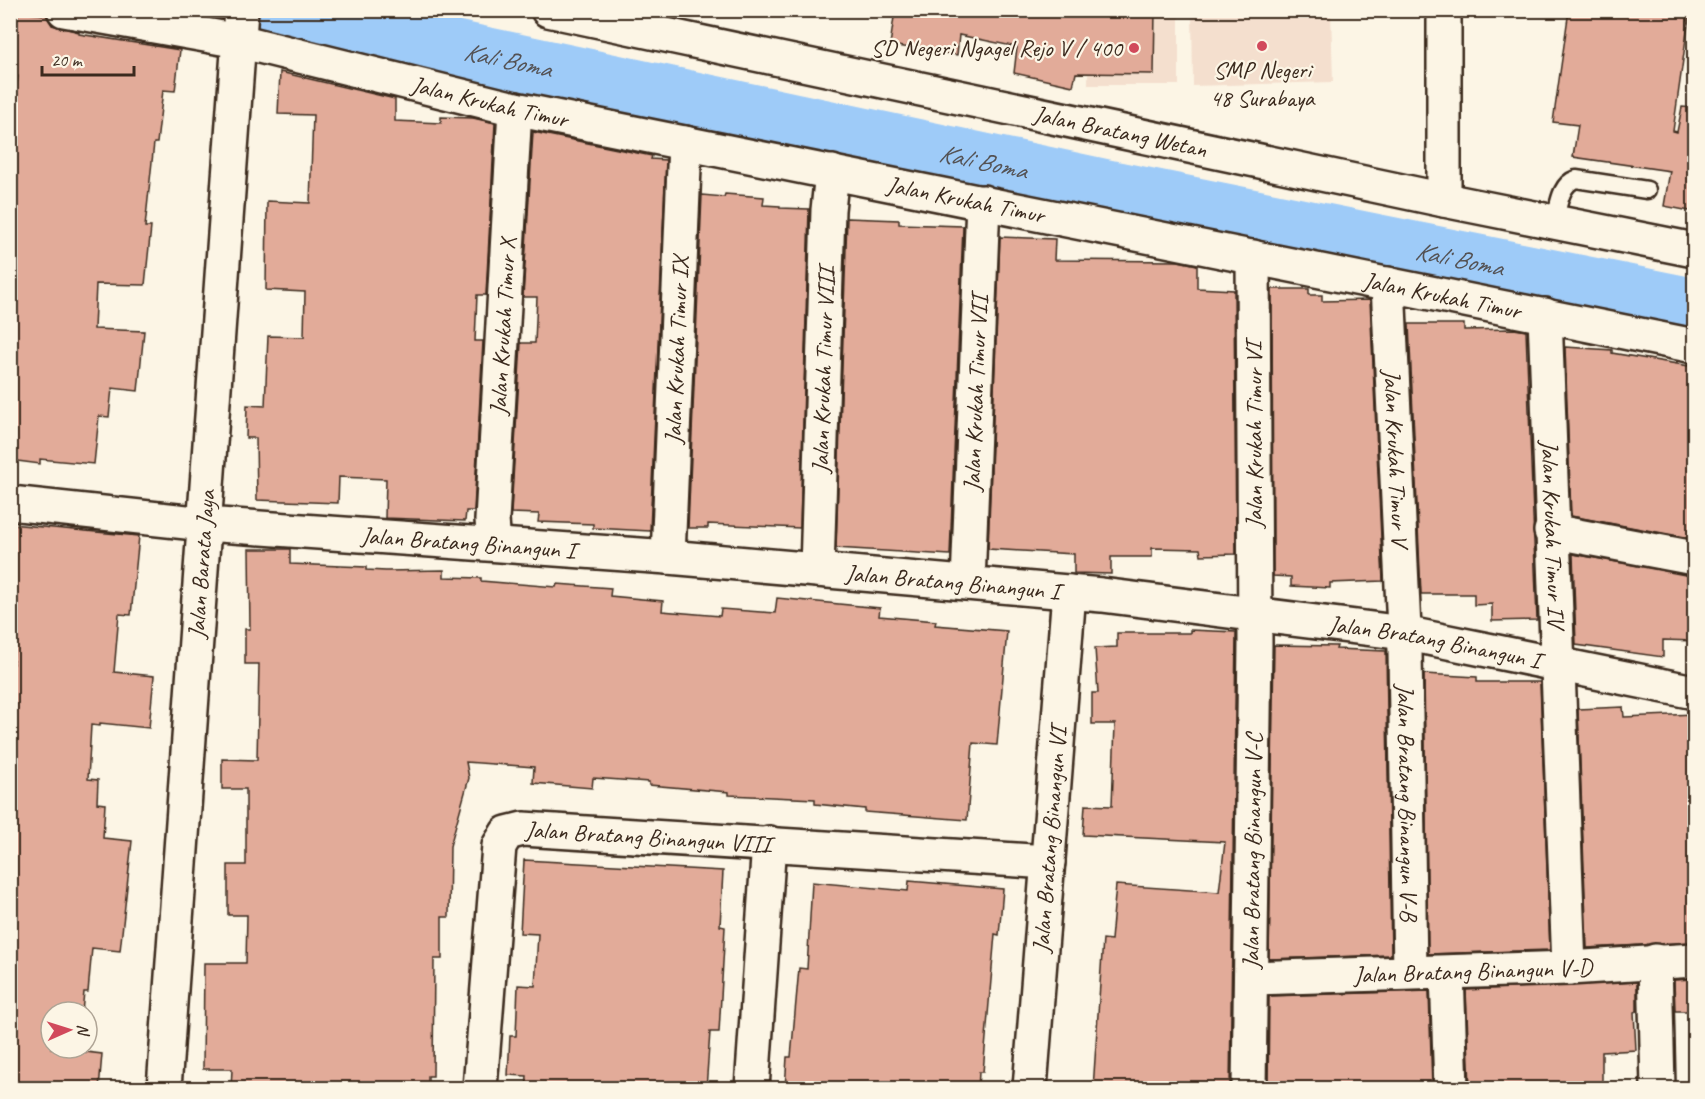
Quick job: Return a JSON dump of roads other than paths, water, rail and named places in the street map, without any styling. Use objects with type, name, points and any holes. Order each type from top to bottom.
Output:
[{"type":"street","name":"Jalan Krukah Timur","points":[[64,10],[240,24],[515,109],[1695,346]]},
{"type":"street","name":"Jalan Bratang Wetan","points":[[548,10],[1444,200],[1695,250]]},
{"type":"street","points":[[1444,10],[1444,200]]},
{"type":"street","name":"Jalan Barata Jaya","points":[[164,1089],[240,24]]},
{"type":"street","name":"Jalan Krukah Timur X","points":[[494,544],[492,520],[515,109]]},
{"type":"street","name":"Jalan Krukah Timur IX","points":[[668,557],[686,143]]},
{"type":"street","name":"Jalan Krukah Timur VIII","points":[[817,570],[828,210],[832,172]]},
{"type":"street","name":"Jalan Krukah Timur VII","points":[[968,583],[983,202]]},
{"type":"street","name":"Jalan Krukah Timur VI","points":[[1253,256],[1255,613]]},
{"type":"street","name":"Jalan Krukah Timur V","points":[[1388,284],[1404,633]]},
{"type":"street","name":"Jalan Krukah Timur IV","points":[[1545,315],[1551,531],[1569,968]]},
{"type":"street","name":"Jalan Bratang Binangun I","points":[[10,503],[205,524],[668,557],[1070,592],[1404,633],[1695,692]]},
{"type":"street","points":[[1551,531],[1695,558]]},
{"type":"street","name":"Jalan Bratang Binangun VI","points":[[1030,1089],[1070,592]]},
{"type":"street","name":"Jalan Bratang Binangun V-C","points":[[1249,1089],[1255,613]]},
{"type":"street","name":"Jalan Bratang Binangun V-B","points":[[1404,633],[1410,972]]},
{"type":"street","name":"Jalan Bratang Binangun VIII","points":[[480,1089],[499,846],[507,833],[523,829],[1048,862]]},
{"type":"street","points":[[752,1089],[769,843]]},
{"type":"street","name":"Jalan Bratang Binangun V-D","points":[[1251,978],[1410,972],[1447,973],[1695,960]]},
{"type":"street","points":[[1655,961],[1658,1089]]},
{"type":"street","points":[[1447,973],[1451,1089]]},
{"type":"lane","points":[[1554,222],[1564,185],[1570,181],[1647,190]]},
{"type":"waterway","name":"Kali Boma","points":[[275,10],[1104,187],[1694,306]]},
{"type":"place","name":"SMP Negeri 48 Surabaya","points":[[1262,46]]},
{"type":"place","name":"SD Negeri Ngagel Rejo V / 400","points":[[1134,48]]}]
